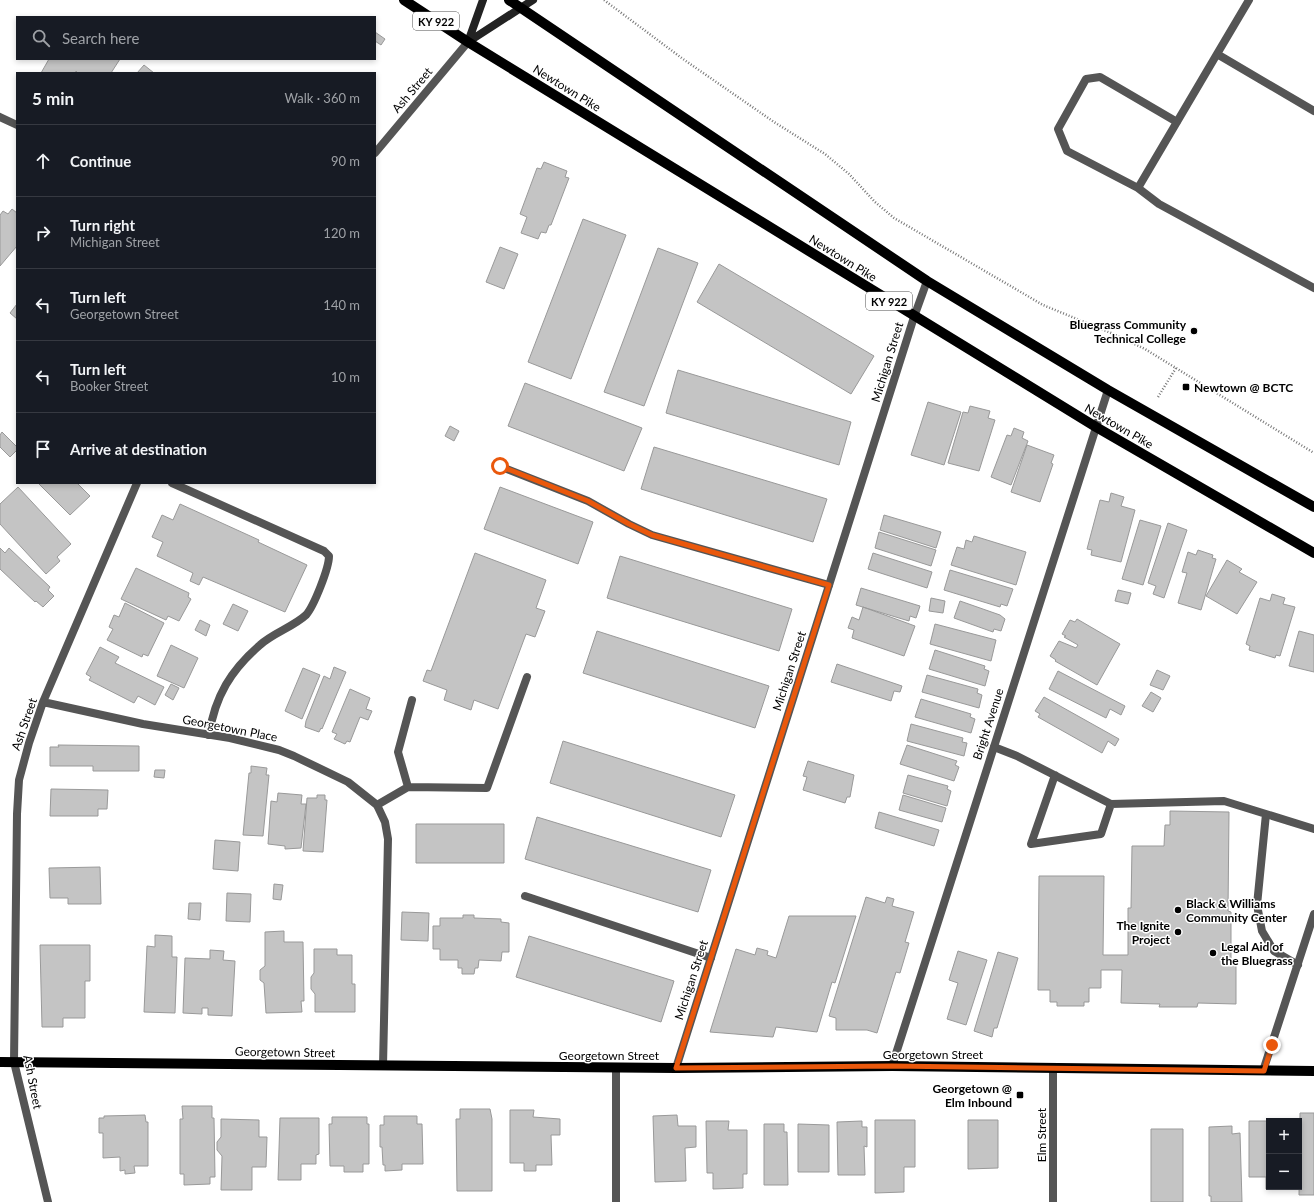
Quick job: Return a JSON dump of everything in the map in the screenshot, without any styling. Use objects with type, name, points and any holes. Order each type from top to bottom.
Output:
[{"type":"main road","name":"Newtown Pike","points":[[404,0],[468,42],[914,317],[1096,427],[1314,553]]},
{"type":"main road","points":[[468,42],[483,0]]},
{"type":"main road","name":"KY 922","points":[[509,0],[927,281],[1108,390],[1314,507]]},
{"type":"main road","points":[[468,42],[534,0]]},
{"type":"main road","name":"Georgetown Street","points":[[0,1062],[616,1068],[892,1066],[1053,1067],[1314,1071]]},
{"type":"street","points":[[1138,188],[1249,0]]},
{"type":"street","name":"Ash Street","points":[[376,152],[468,42]]},
{"type":"street","points":[[1218,54],[1314,111]]},
{"type":"street","points":[[1177,122],[1100,78],[1086,79],[1058,129],[1067,150],[1138,188],[1159,204],[1314,288]]},
{"type":"street","points":[[0,117],[16,125]]},
{"type":"street","name":"Michigan Street","points":[[676,1068],[914,317],[927,281]]},
{"type":"street","name":"Bright Avenue","points":[[892,1066],[1108,390]]},
{"type":"street","points":[[500,466],[588,501],[652,535],[829,585]]},
{"type":"street","name":"Ash Street","points":[[48,1202],[14,1062],[17,814],[19,780],[29,743],[43,702],[137,484]]},
{"type":"street","points":[[174,484],[324,551],[329,556],[329,565],[306,614],[260,644],[232,674],[219,698],[212,716],[209,735]]},
{"type":"street","points":[[377,805],[408,786],[487,788],[527,677]]},
{"type":"street","points":[[408,786],[398,752],[412,700]]},
{"type":"street","name":"Georgetown Place","points":[[43,702],[143,724],[209,735],[279,750],[348,782],[377,805],[385,822],[388,839],[383,1066]]},
{"type":"street","points":[[994,747],[1017,756],[1111,804],[1224,801],[1314,829]]},
{"type":"street","points":[[1054,775],[1031,844],[1101,834],[1111,804]]},
{"type":"street","points":[[1266,814],[1257,905],[1262,932],[1274,951],[1298,964]]},
{"type":"street","points":[[525,896],[711,958]]},
{"type":"street","points":[[1264,1071],[1314,914]]},
{"type":"street","name":"Elm Street","points":[[1053,1067],[1053,1202]]},
{"type":"street","points":[[616,1068],[616,1202]]},
{"type":"path","points":[[604,0],[683,60],[774,122],[825,154],[849,174],[875,202],[894,218],[1043,305],[1111,333],[1145,350],[1314,453]]},
{"type":"path","points":[[1167,380],[1176,368]]},
{"type":"building","points":[[376,33],[385,39],[381,45],[376,42]]},
{"type":"building","points":[[48,60],[119,60],[112,72],[42,72]]},
{"type":"building","points":[[144,65],[153,72],[138,72]]},
{"type":"building","points":[[544,162],[567,171],[565,177],[569,178],[551,225],[549,225],[546,233],[541,232],[538,239],[521,233],[527,217],[520,214],[537,168],[541,169]]},
{"type":"building","points":[[12,209],[16,212],[16,247],[0,266],[0,215],[3,211],[8,214]]},
{"type":"building","points":[[583,219],[626,235],[571,379],[528,362]]},
{"type":"building","points":[[500,247],[518,254],[504,289],[486,282]]},
{"type":"building","points":[[658,248],[698,263],[644,406],[604,392]]},
{"type":"building","points":[[719,264],[874,356],[851,394],[697,302]]},
{"type":"building","points":[[16,305],[16,318],[10,313]]},
{"type":"building","points":[[678,370],[851,422],[839,465],[666,413]]},
{"type":"building","points":[[525,383],[642,428],[624,471],[508,426]]},
{"type":"building","points":[[928,402],[961,412],[944,465],[911,455]]},
{"type":"building","points":[[970,406],[990,411],[988,418],[995,420],[979,471],[948,463],[963,412],[968,413]]},
{"type":"building","points":[[450,426],[459,431],[454,441],[445,436]]},
{"type":"building","points":[[1014,428],[1024,432],[1022,438],[1028,441],[1011,485],[991,477],[1007,435],[1011,436]]},
{"type":"building","points":[[2,432],[16,446],[16,451],[10,457],[0,447],[0,435]]},
{"type":"building","points":[[1027,445],[1054,455],[1051,463],[1053,464],[1040,502],[1011,492]]},
{"type":"building","points":[[654,447],[827,499],[813,542],[641,489]]},
{"type":"building","points":[[39,484],[78,484],[90,496],[70,515]]},
{"type":"building","points":[[18,487],[71,544],[57,557],[60,561],[46,574],[0,524],[0,504]]},
{"type":"building","points":[[500,487],[593,522],[578,564],[484,529]]},
{"type":"building","points":[[1111,493],[1124,497],[1121,506],[1135,510],[1121,562],[1091,555],[1092,550],[1087,549],[1100,500],[1109,502]]},
{"type":"building","points":[[180,504],[259,540],[258,542],[307,565],[285,612],[203,577],[199,585],[190,581],[193,573],[157,556],[163,542],[152,537],[162,515],[173,520]]},
{"type":"building","points":[[884,515],[941,532],[936,548],[880,530]]},
{"type":"building","points":[[1140,520],[1161,526],[1143,585],[1122,579]]},
{"type":"building","points":[[1168,523],[1187,530],[1164,598],[1153,594],[1156,586],[1148,583]]},
{"type":"building","points":[[879,532],[936,550],[931,566],[875,548]]},
{"type":"building","points":[[974,536],[1026,552],[1016,585],[951,565],[957,547],[964,549],[966,540],[972,542]]},
{"type":"building","points":[[0,548],[5,553],[9,548],[50,587],[48,590],[54,596],[43,607],[36,601],[35,602],[0,569]]},
{"type":"building","points":[[1198,550],[1213,555],[1212,558],[1216,559],[1201,610],[1178,603],[1187,573],[1182,572],[1188,552],[1196,555]]},
{"type":"building","points":[[475,553],[546,580],[536,608],[545,611],[535,637],[526,634],[498,709],[474,700],[471,710],[444,700],[447,690],[423,681],[427,670],[431,671]]},
{"type":"building","points":[[873,553],[932,572],[927,588],[868,569]]},
{"type":"building","points":[[620,556],[792,609],[779,651],[607,598]]},
{"type":"building","points":[[1227,560],[1242,569],[1239,572],[1257,582],[1237,614],[1206,596]]},
{"type":"building","points":[[136,568],[189,593],[188,597],[191,599],[179,621],[168,616],[166,620],[121,599]]},
{"type":"building","points":[[950,570],[1013,589],[1007,606],[1001,604],[1000,607],[944,590]]},
{"type":"building","points":[[861,588],[920,606],[916,618],[910,616],[909,621],[856,605]]},
{"type":"building","points":[[1118,590],[1131,593],[1128,604],[1115,601]]},
{"type":"building","points":[[1272,594],[1285,598],[1283,604],[1295,607],[1280,656],[1276,655],[1275,658],[1249,650],[1250,646],[1246,644],[1260,598],[1270,601]]},
{"type":"building","points":[[931,598],[945,601],[943,613],[929,611]]},
{"type":"building","points":[[960,601],[1000,615],[1005,619],[1001,631],[994,629],[993,632],[954,618]]},
{"type":"building","points":[[125,603],[164,623],[148,656],[143,654],[142,657],[107,640],[113,629],[109,627],[114,615],[119,617]]},
{"type":"building","points":[[233,604],[248,611],[238,631],[223,624]]},
{"type":"building","points":[[863,607],[915,626],[904,656],[852,638],[854,630],[848,628],[852,617],[859,620]]},
{"type":"building","points":[[1077,619],[1120,644],[1097,685],[1055,661],[1056,660],[1050,656],[1059,641],[1076,648],[1078,645],[1064,637],[1066,636],[1062,634],[1070,620],[1075,622]]},
{"type":"building","points":[[200,620],[210,625],[206,636],[195,630]]},
{"type":"building","points":[[935,624],[996,640],[991,661],[930,644]]},
{"type":"building","points":[[597,631],[769,686],[755,728],[583,673]]},
{"type":"building","points":[[1299,631],[1314,635],[1314,672],[1289,666]]},
{"type":"building","points":[[171,645],[198,658],[184,688],[157,676]]},
{"type":"building","points":[[100,647],[119,657],[115,663],[164,687],[155,705],[138,696],[134,703],[89,680],[91,677],[86,674]]},
{"type":"building","points":[[935,650],[985,666],[984,669],[989,671],[985,686],[929,669]]},
{"type":"building","points":[[837,664],[902,686],[900,692],[894,691],[891,701],[831,682]]},
{"type":"building","points":[[334,667],[346,672],[322,729],[321,728],[319,732],[305,727],[306,721],[324,676],[330,679]]},
{"type":"building","points":[[303,668],[320,675],[302,719],[285,711]]},
{"type":"building","points":[[1157,670],[1170,676],[1163,690],[1150,685]]},
{"type":"building","points":[[1058,671],[1125,706],[1121,715],[1110,709],[1106,718],[1049,689]]},
{"type":"building","points":[[927,675],[978,689],[977,693],[982,695],[979,708],[922,692]]},
{"type":"building","points":[[171,684],[179,688],[173,700],[165,695]]},
{"type":"building","points":[[350,689],[370,698],[366,709],[372,711],[368,720],[360,717],[350,742],[347,741],[345,744],[334,739],[337,734],[332,732]]},
{"type":"building","points":[[1151,692],[1161,698],[1153,712],[1142,706]]},
{"type":"building","points":[[1044,697],[1119,739],[1115,746],[1108,741],[1102,753],[1038,717],[1040,714],[1035,711]]},
{"type":"building","points":[[921,699],[971,714],[970,717],[975,719],[971,733],[915,717]]},
{"type":"building","points":[[911,724],[963,738],[962,742],[967,743],[964,756],[907,741]]},
{"type":"building","points":[[563,741],[735,795],[721,837],[550,783]]},
{"type":"building","points":[[58,745],[139,746],[139,771],[93,771],[93,766],[50,766],[50,747],[59,747]]},
{"type":"building","points":[[907,745],[957,761],[955,765],[959,767],[954,781],[900,764]]},
{"type":"building","points":[[808,761],[854,775],[850,797],[847,797],[845,803],[803,790],[807,777],[803,776]]},
{"type":"building","points":[[251,766],[267,768],[266,775],[269,775],[263,836],[243,835]]},
{"type":"building","points":[[155,770],[165,770],[164,778],[154,777]]},
{"type":"building","points":[[908,775],[948,786],[947,789],[951,791],[947,806],[903,793]]},
{"type":"building","points":[[51,789],[108,790],[107,809],[98,809],[98,816],[50,816]]},
{"type":"building","points":[[278,793],[302,795],[301,804],[306,804],[301,848],[285,849],[285,846],[268,844],[271,801],[277,802]]},
{"type":"building","points":[[317,795],[325,795],[325,800],[327,800],[323,852],[303,851],[307,798],[317,798]]},
{"type":"building","points":[[903,795],[946,808],[942,822],[899,810]]},
{"type":"building","name":"Black & Williams Community Center","points":[[1170,811],[1229,812],[1228,911],[1231,912],[1231,964],[1236,964],[1236,1004],[1198,1003],[1197,1007],[1159,1007],[1160,1004],[1121,1003],[1122,970],[1101,970],[1101,988],[1089,988],[1089,1002],[1084,1002],[1084,1006],[1057,1006],[1057,1002],[1050,1002],[1050,990],[1038,990],[1039,876],[1104,876],[1103,955],[1128,955],[1128,908],[1131,908],[1132,846],[1164,846],[1165,825],[1170,825]]},
{"type":"building","points":[[879,812],[939,830],[934,846],[875,828]]},
{"type":"building","points":[[537,817],[711,870],[698,912],[525,859]]},
{"type":"building","points":[[416,824],[504,824],[504,863],[416,863]]},
{"type":"building","points":[[215,840],[240,842],[238,871],[213,869]]},
{"type":"building","points":[[100,867],[101,904],[68,904],[68,898],[50,898],[49,868]]},
{"type":"building","points":[[274,884],[283,885],[281,900],[273,899]]},
{"type":"building","points":[[227,893],[251,894],[250,922],[226,921]]},
{"type":"building","points":[[866,897],[885,903],[887,897],[894,899],[892,906],[914,912],[905,942],[909,943],[900,973],[896,972],[877,1033],[867,1030],[836,1030],[836,1018],[829,1016]]},
{"type":"building","points":[[189,903],[201,903],[200,920],[188,919]]},
{"type":"building","points":[[402,912],[429,913],[428,941],[401,940]]},
{"type":"building","points":[[463,915],[474,915],[474,918],[501,919],[501,922],[509,923],[509,952],[502,952],[501,961],[479,960],[478,968],[475,968],[474,974],[462,974],[462,968],[458,968],[458,960],[440,960],[440,949],[433,949],[433,926],[440,926],[440,918],[463,918]]},
{"type":"building","points":[[789,916],[856,916],[835,983],[832,982],[817,1032],[776,1027],[773,1037],[710,1032],[736,949],[755,955],[757,948],[768,951],[767,955],[776,958]]},
{"type":"building","points":[[284,931],[284,942],[303,942],[304,1001],[301,1001],[302,1012],[266,1013],[264,983],[260,980],[260,970],[265,966],[265,932]]},
{"type":"building","points":[[155,935],[172,936],[172,957],[177,957],[175,1013],[144,1012],[147,946],[155,947]]},
{"type":"building","points":[[529,936],[674,981],[661,1022],[516,977]]},
{"type":"building","points":[[40,945],[90,945],[90,981],[85,981],[85,1018],[63,1018],[63,1027],[42,1027]]},
{"type":"building","points":[[314,949],[337,949],[337,955],[352,955],[352,984],[355,984],[355,1012],[315,1012],[315,994],[311,989],[311,977],[314,973]]},
{"type":"building","points":[[210,950],[224,951],[223,960],[235,961],[232,1016],[208,1015],[208,1008],[202,1008],[202,1014],[183,1013],[185,958],[210,959]]},
{"type":"building","points":[[958,951],[987,960],[966,1025],[947,1019],[958,983],[949,980]]},
{"type":"building","points":[[998,952],[1018,958],[997,1028],[994,1028],[992,1037],[974,1031]]},
{"type":"building","points":[[182,1106],[212,1106],[212,1118],[214,1118],[215,1177],[210,1177],[210,1184],[184,1185],[184,1174],[180,1174],[180,1119],[183,1119]]},
{"type":"building","points":[[460,1109],[490,1109],[492,1119],[492,1191],[457,1191],[456,1119],[460,1119]]},
{"type":"building","points":[[510,1110],[534,1110],[533,1117],[560,1119],[560,1135],[551,1135],[552,1165],[536,1165],[536,1171],[524,1171],[524,1163],[510,1163]]},
{"type":"building","points":[[1300,1113],[1314,1113],[1314,1195],[1299,1195],[1299,1190],[1302,1190],[1302,1118],[1300,1118]]},
{"type":"building","points":[[145,1115],[146,1122],[148,1122],[148,1166],[134,1166],[135,1173],[125,1174],[125,1170],[120,1171],[120,1157],[103,1158],[103,1133],[99,1133],[99,1118],[104,1118],[104,1116]]},
{"type":"building","points":[[677,1115],[678,1126],[696,1126],[696,1147],[685,1148],[686,1181],[655,1182],[653,1116]]},
{"type":"building","points":[[384,1116],[417,1116],[417,1124],[422,1124],[423,1164],[402,1164],[402,1170],[385,1171],[385,1165],[383,1165],[382,1147],[380,1147],[380,1125],[384,1125]]},
{"type":"building","points":[[332,1117],[367,1117],[367,1124],[369,1124],[369,1164],[363,1164],[363,1172],[344,1172],[344,1166],[330,1166],[329,1124],[332,1124]]},
{"type":"building","points":[[280,1118],[319,1118],[319,1154],[316,1155],[316,1164],[301,1164],[301,1180],[278,1180]]},
{"type":"building","points":[[221,1119],[259,1120],[259,1137],[267,1137],[266,1167],[252,1167],[252,1190],[221,1190],[222,1156],[217,1150],[217,1142],[221,1137]]},
{"type":"building","points":[[875,1120],[915,1120],[915,1167],[904,1167],[904,1192],[875,1193]]},
{"type":"building","points":[[968,1120],[998,1120],[998,1168],[968,1169]]},
{"type":"building","points":[[706,1121],[729,1121],[728,1130],[747,1130],[747,1174],[743,1174],[743,1188],[713,1189],[713,1173],[707,1173]]},
{"type":"building","points":[[862,1121],[862,1127],[867,1127],[867,1147],[864,1146],[865,1175],[838,1175],[837,1122]]},
{"type":"building","points":[[1249,1121],[1266,1121],[1266,1177],[1249,1177]]},
{"type":"building","points":[[764,1124],[784,1124],[784,1132],[787,1132],[788,1185],[764,1185]]},
{"type":"building","points":[[798,1124],[829,1125],[829,1172],[798,1172]]},
{"type":"building","points":[[1232,1126],[1232,1134],[1240,1133],[1242,1202],[1211,1202],[1211,1196],[1209,1196],[1209,1127]]},
{"type":"building","points":[[1151,1129],[1183,1129],[1183,1202],[1151,1202]]},
{"type":"place","name":"Bluegrass Community Technical College","points":[[1194,331]]},
{"type":"place","name":"Newtown @ BCTC","points":[[1186,387]]},
{"type":"place","name":"Black & Williams Community Center","points":[[1178,910]]},
{"type":"place","name":"The Ignite Project","points":[[1178,932]]},
{"type":"place","name":"Legal Aid of the Bluegrass","points":[[1213,953]]},
{"type":"place","name":"Georgetown @ Elm Inbound","points":[[1020,1095]]},
{"type":"route","points":[[500,466],[588,501],[652,535],[829,585],[676,1068],[892,1066],[1264,1071],[1272,1045]]}]
